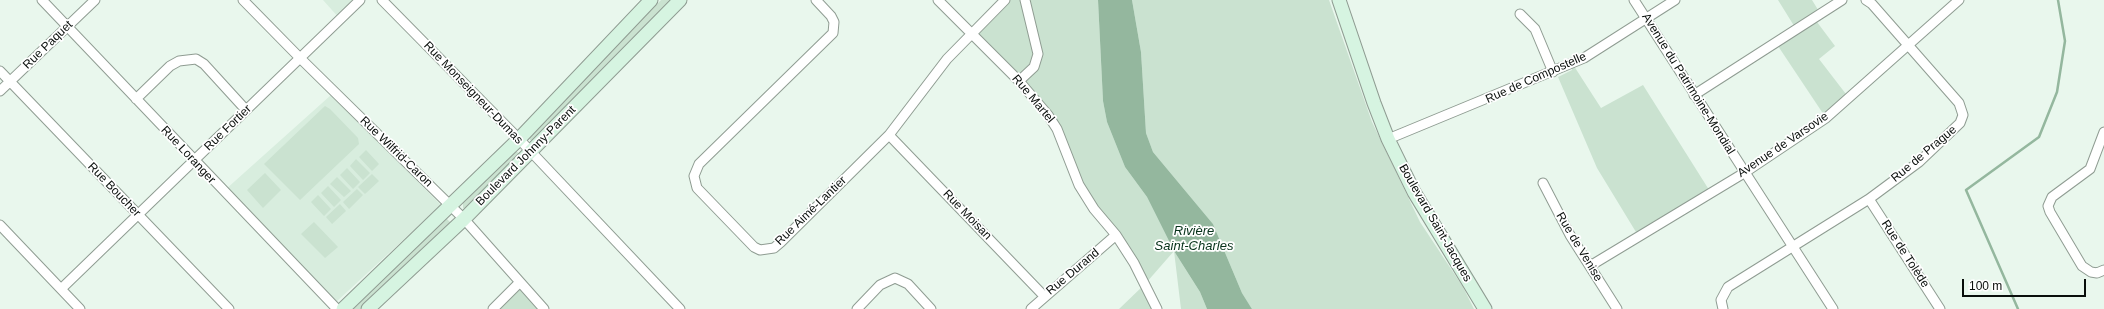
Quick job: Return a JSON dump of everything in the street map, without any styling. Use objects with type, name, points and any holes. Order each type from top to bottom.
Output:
[{"type":"street","name":"Rue Loranger","points":[[42,0],[193,161],[336,309]]},
{"type":"street","name":"Rue Paquet","points":[[0,91],[95,0]]},
{"type":"street","name":"Rue Wilfrid-Caron","points":[[243,0],[300,58],[452,206],[519,283],[544,309]]},
{"type":"street","name":"Rue Fortier","points":[[61,289],[360,0]]},
{"type":"street","name":"Rue Monseigneur-Dumas","points":[[382,0],[519,139],[675,307]]},
{"type":"street","name":"Boulevard Johnny-Parent","points":[[343,309],[452,206],[519,139],[650,0]]},
{"type":"street","name":"Boulevard Johnny-Parent","points":[[368,309],[464,219],[680,0]]},
{"type":"street","name":"Rue Aimé-Lantier","points":[[816,0],[831,16],[834,22],[833,33],[699,164],[694,176],[694,183],[754,247],[760,250],[768,250],[781,242],[889,135],[947,59],[1005,0]]},
{"type":"street","name":"Rue Martel","points":[[938,0],[1019,81],[1048,115],[1057,129],[1079,184],[1094,210],[1116,235],[1146,284],[1158,309]]},
{"type":"street","points":[[1019,81],[1034,67],[1038,54],[1024,0]]},
{"type":"street","name":"Boulevard Saint-Jacques","points":[[1339,0],[1371,96],[1388,139],[1414,192],[1485,309]]},
{"type":"street","name":"Avenue du Patrimoine-Mondial","points":[[1634,0],[1833,309]]},
{"type":"street","name":"Rue de Compostelle","points":[[1388,139],[1584,58],[1675,0]]},
{"type":"street","points":[[1694,95],[1842,0]]},
{"type":"street","name":"Rue de Prague","points":[[1724,309],[1721,300],[1728,287],[1869,199],[1919,162],[1955,130],[1960,123],[1963,115],[1959,103],[1872,4],[1866,0]]},
{"type":"street","name":"Avenue de Varsovie","points":[[1590,266],[1744,173],[1826,118],[1959,0]]},
{"type":"street","points":[[1520,14],[1535,29],[1553,72]]},
{"type":"street","points":[[136,99],[170,66],[178,61],[196,59],[204,64],[246,110]]},
{"type":"street","name":"Rue Boucher","points":[[0,71],[229,309]]},
{"type":"street","points":[[2104,132],[2090,170],[2055,194],[2048,206],[2050,212],[2082,266],[2091,272],[2097,273],[2104,270]]},
{"type":"street","name":"Rue Moisan","points":[[889,135],[1044,296]]},
{"type":"street","name":"Rue de Venise","points":[[1543,183],[1570,235],[1617,309]]},
{"type":"street","name":"Rue de Tolède","points":[[1869,199],[1940,309]]},
{"type":"street","points":[[0,225],[80,309]]},
{"type":"street","name":"Rue Durand","points":[[1031,309],[1044,296],[1116,235]]},
{"type":"street","points":[[857,309],[880,285],[894,278],[908,284],[931,309]]},
{"type":"street","points":[[493,309],[519,283]]},
{"type":"shaded area","points":[[323,0],[360,0],[340,19]]},
{"type":"shaded area","points":[[661,0],[673,0],[533,140],[530,140],[530,133]]},
{"type":"shaded area","points":[[1005,0],[1098,0],[1103,101],[1107,122],[1125,167],[1147,197],[1174,251],[1146,283],[1159,309],[1119,309],[1145,284],[1094,209],[1057,129],[971,33]]},
{"type":"shaded area","points":[[1132,0],[1329,0],[1372,122],[1420,222],[1463,287],[1474,309],[1252,309],[1242,293],[1213,224],[1153,152],[1146,133],[1141,52]]},
{"type":"shaded area","points":[[1778,0],[1812,0],[1820,13],[1814,18],[1835,46],[1819,59],[1849,98],[1826,118],[1776,43],[1796,29]]},
{"type":"shaded area","points":[[1572,63],[1601,108],[1643,85],[1711,193],[1639,237],[1597,168],[1558,77],[1572,70]]},
{"type":"shaded area","points":[[331,95],[441,205],[335,303],[225,190]]},
{"type":"shaded area","points":[[325,106],[330,109],[358,138],[359,144],[300,200],[264,164]]},
{"type":"shaded area","points":[[366,150],[379,164],[372,171],[359,157]]},
{"type":"shaded area","points":[[515,151],[519,153],[519,156],[465,209],[463,208],[463,202]]},
{"type":"shaded area","points":[[356,159],[370,173],[363,180],[350,166]]},
{"type":"shaded area","points":[[347,168],[360,182],[353,189],[340,175]]},
{"type":"shaded area","points":[[265,173],[281,190],[263,208],[247,190]]},
{"type":"shaded area","points":[[372,174],[379,181],[365,194],[358,187]]},
{"type":"shaded area","points":[[337,177],[351,191],[344,197],[330,184]]},
{"type":"shaded area","points":[[328,186],[341,200],[334,207],[321,193]]},
{"type":"shaded area","points":[[357,189],[363,195],[349,209],[343,202]]},
{"type":"shaded area","points":[[318,195],[331,209],[324,216],[311,202]]},
{"type":"shaded area","points":[[340,204],[346,211],[332,224],[326,217]]},
{"type":"shaded area","points":[[446,218],[451,223],[360,309],[352,308]]},
{"type":"shaded area","points":[[314,222],[338,247],[325,258],[301,234]]},
{"type":"shaded area","points":[[1174,251],[1200,292],[1207,309],[1181,309]]},
{"type":"shaded area","points":[[519,283],[544,309],[493,309]]},
{"type":"water","name":"Rivière Saint-Charles","points":[[1098,0],[1132,0],[1141,52],[1146,133],[1153,152],[1213,224],[1242,293],[1252,309],[1207,309],[1200,292],[1174,251],[1147,197],[1125,167],[1107,122],[1103,101]]},
{"type":"waterway","points":[[2018,309],[1966,190],[2039,137],[2057,92],[2065,41],[2058,0]]}]
